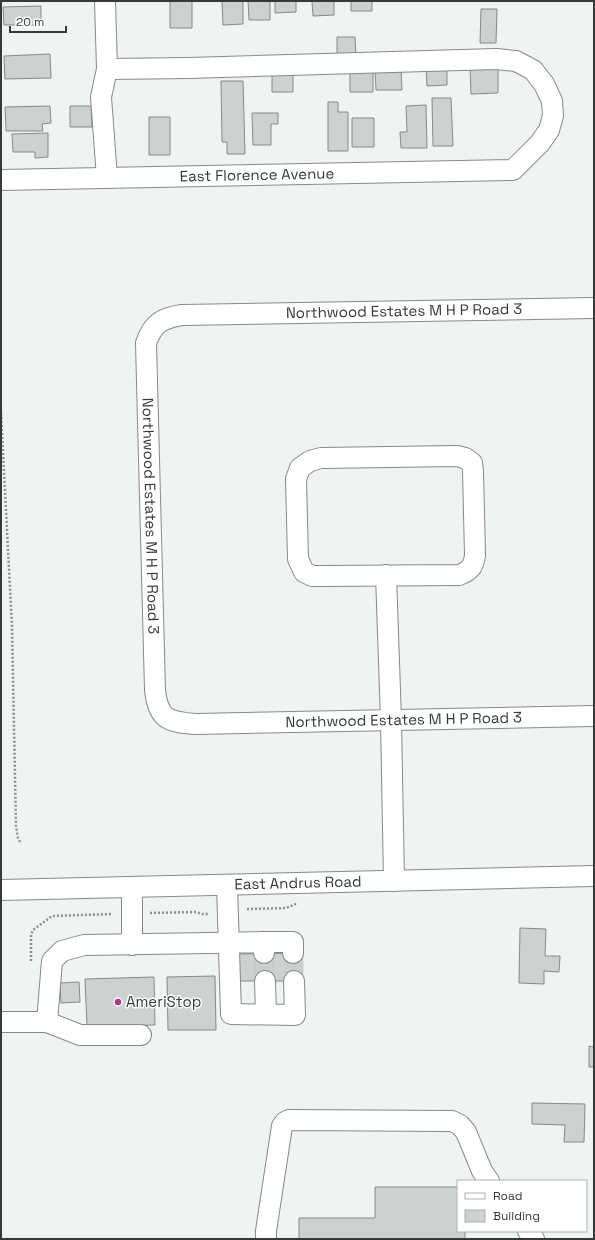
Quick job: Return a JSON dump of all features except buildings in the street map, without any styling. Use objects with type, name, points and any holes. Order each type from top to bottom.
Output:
[{"type":"street","points":[[105,1],[107,68],[101,97],[107,178]]},
{"type":"street","name":"East Florence Avenue","points":[[1,180],[513,170],[540,143],[549,130],[553,116],[552,101],[544,84],[533,70],[516,61],[496,60],[189,68],[107,68]]},
{"type":"street","name":"Northwood Estates M H P Road 3","points":[[594,308],[182,315],[170,317],[158,323],[153,328],[146,343],[155,690],[158,709],[164,716],[171,721],[183,724],[594,716]]},
{"type":"street","points":[[457,456],[465,458],[472,463],[475,554],[474,563],[471,568],[467,572],[459,575],[386,575],[312,576],[304,572],[298,559],[296,479],[300,468],[310,461],[321,458],[457,456]]},
{"type":"street","points":[[386,575],[391,720],[394,881]]},
{"type":"street","name":"East Andrus Road","points":[[1,890],[594,876]]},
{"type":"street","points":[[227,885],[231,1014],[295,1015],[294,981]]},
{"type":"street","points":[[132,887],[132,945]]},
{"type":"street","points":[[47,1022],[52,961],[62,951],[84,946],[229,943],[264,948],[294,942],[294,953]]},
{"type":"street","points":[[265,981],[266,1014]]},
{"type":"street","points":[[1,1022],[47,1022],[80,1035],[141,1035]]},
{"type":"street","points":[[266,1239],[282,1126],[289,1120],[452,1121],[460,1125],[466,1132],[482,1171],[488,1180]]},
{"type":"path","points":[[1,413],[12,627],[16,826],[18,838],[21,844]]},
{"type":"tunnel","points":[[264,953],[265,981]]},
{"type":"tunnel","points":[[293,953],[294,981]]},
{"type":"place","name":"AmeriStop","points":[[118,1002]]}]
